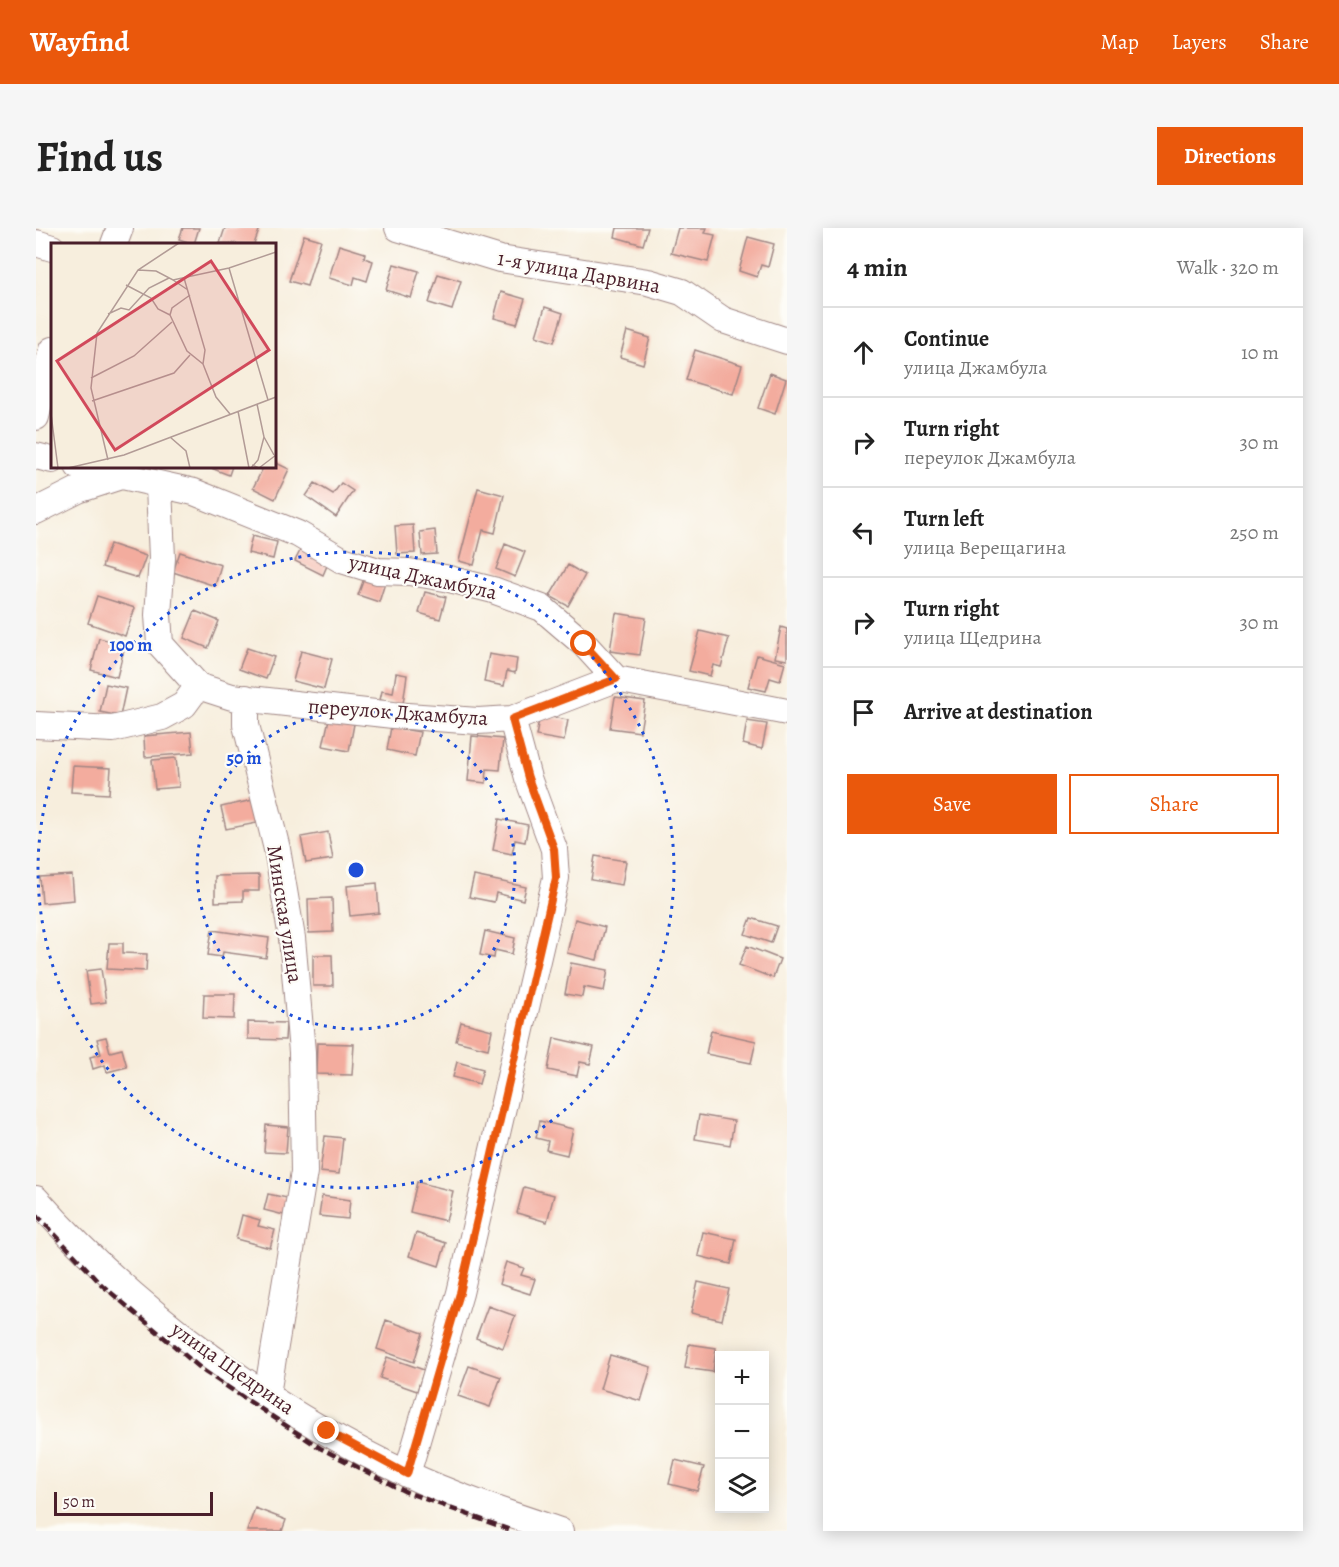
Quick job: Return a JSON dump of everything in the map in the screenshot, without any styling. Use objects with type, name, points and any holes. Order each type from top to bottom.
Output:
[{"type":"street","points":[[114,243],[120,228]]},
{"type":"street","name":"1-я улица Дарвина","points":[[398,228],[500,259],[648,282],[682,292],[723,320],[787,341]]},
{"type":"street","points":[[36,243],[51,248]]},
{"type":"street","points":[[36,417],[51,354]]},
{"type":"street","points":[[36,456],[51,460]]},
{"type":"street","name":"улица Джамбула","points":[[85,468],[194,492],[298,534],[342,560],[378,571],[409,572],[445,578],[493,590],[542,608],[584,644],[616,679]]},
{"type":"street","points":[[36,511],[78,490],[118,477]]},
{"type":"street","points":[[159,486],[162,558],[158,615],[160,644],[198,686],[246,698]]},
{"type":"street","points":[[616,679],[787,712]]},
{"type":"street","name":"переулок Джамбула","points":[[246,698],[393,715],[478,721],[512,719],[616,679]]},
{"type":"street","points":[[36,725],[44,723],[113,729],[162,717],[184,705],[198,686]]},
{"type":"street","name":"Минская улица","points":[[246,698],[246,725],[277,849],[292,938],[302,1052],[304,1172],[267,1394]]},
{"type":"street","points":[[407,1474],[460,1293],[556,878],[554,849],[528,778],[512,719]]},
{"type":"street","name":"улица Щедрина","points":[[36,1199],[66,1233],[115,1279],[206,1352],[267,1394],[327,1431],[407,1474],[495,1509],[560,1531]]},
{"type":"building","points":[[183,228],[199,228],[194,243],[179,239]]},
{"type":"building","points":[[225,228],[260,228],[254,243],[220,243]]},
{"type":"building","points":[[617,228],[648,228],[643,245],[615,237]]},
{"type":"building","points":[[678,228],[707,228],[705,233],[715,235],[708,262],[671,253]]},
{"type":"building","points":[[304,235],[321,240],[307,286],[289,281]]},
{"type":"building","points":[[748,237],[774,244],[768,267],[761,265],[757,277],[739,271]]},
{"type":"building","points":[[339,245],[365,253],[364,258],[373,261],[367,281],[355,277],[353,285],[329,278]]},
{"type":"building","points":[[394,264],[419,271],[411,298],[386,290]]},
{"type":"building","points":[[438,274],[461,281],[452,310],[429,303]]},
{"type":"building","points":[[501,292],[525,299],[517,324],[494,318]]},
{"type":"building","points":[[545,307],[563,313],[554,342],[536,336]]},
{"type":"building","points":[[627,331],[650,338],[643,364],[620,357]]},
{"type":"building","points":[[695,350],[742,365],[733,394],[686,380]]},
{"type":"building","points":[[770,373],[786,379],[775,414],[758,408]]},
{"type":"building","points":[[276,463],[289,469],[275,499],[253,488],[263,468],[276,468]]},
{"type":"building","points":[[211,468],[231,468],[229,475]]},
{"type":"building","points":[[315,483],[333,494],[341,483],[353,491],[336,517],[306,496]]},
{"type":"building","points":[[478,488],[504,495],[495,533],[483,530],[474,565],[459,561]]},
{"type":"building","points":[[413,525],[415,553],[397,554],[395,526]]},
{"type":"building","points":[[435,530],[437,554],[422,555],[420,532]]},
{"type":"building","points":[[252,536],[277,542],[273,559],[248,553]]},
{"type":"building","points":[[110,544],[146,556],[138,578],[102,567]]},
{"type":"building","points":[[505,544],[525,552],[515,577],[496,569]]},
{"type":"building","points":[[302,547],[329,561],[323,575],[295,561]]},
{"type":"building","points":[[180,552],[221,565],[215,586],[173,572]]},
{"type":"building","points":[[568,565],[585,575],[568,606],[550,596]]},
{"type":"building","points":[[365,576],[385,583],[379,602],[358,595]]},
{"type":"building","points":[[425,592],[446,597],[440,619],[419,613]]},
{"type":"building","points":[[97,596],[135,608],[125,636],[88,623]]},
{"type":"building","points":[[195,611],[219,621],[208,648],[184,638]]},
{"type":"building","points":[[616,613],[646,618],[640,655],[610,651]]},
{"type":"building","points":[[781,627],[787,629],[787,660],[775,658]]},
{"type":"building","points":[[700,631],[729,638],[721,667],[713,665],[710,676],[689,671]]},
{"type":"building","points":[[99,638],[125,645],[117,677],[91,670]]},
{"type":"building","points":[[247,648],[274,657],[266,679],[239,669]]},
{"type":"building","points":[[301,651],[332,659],[324,689],[293,681]]},
{"type":"building","points":[[489,654],[517,659],[515,673],[507,671],[504,686],[484,682]]},
{"type":"building","points":[[757,655],[785,663],[780,681],[770,678],[766,691],[748,687]]},
{"type":"building","points":[[396,673],[407,675],[403,704],[380,700],[382,691],[393,693]]},
{"type":"building","points":[[106,684],[126,688],[120,716],[100,712]]},
{"type":"building","points":[[615,697],[645,701],[640,732],[610,728]]},
{"type":"building","points":[[540,715],[568,720],[564,741],[536,736]]},
{"type":"building","points":[[329,719],[354,724],[349,751],[323,746]]},
{"type":"building","points":[[747,721],[767,724],[762,749],[743,744]]},
{"type":"building","points":[[391,727],[420,732],[415,756],[387,750]]},
{"type":"building","points":[[191,732],[193,753],[145,757],[144,736]]},
{"type":"building","points":[[472,736],[503,739],[500,770],[487,769],[486,783],[468,781]]},
{"type":"building","points":[[176,758],[179,787],[155,789],[152,760]]},
{"type":"building","points":[[73,766],[111,768],[109,794],[71,792]]},
{"type":"building","points":[[253,800],[257,823],[226,829],[221,807]]},
{"type":"building","points":[[499,819],[528,825],[525,842],[515,840],[512,854],[493,850]]},
{"type":"building","points":[[328,832],[333,859],[306,863],[301,837]]},
{"type":"building","points":[[595,856],[626,861],[622,885],[591,880]]},
{"type":"building","points":[[72,875],[74,900],[42,903],[40,877]]},
{"type":"building","points":[[259,875],[259,891],[243,891],[243,901],[215,902],[215,876]]},
{"type":"building","points":[[474,876],[526,887],[523,900],[496,893],[494,902],[469,897]]},
{"type":"building","points":[[377,883],[379,913],[350,916],[347,886]]},
{"type":"building","points":[[332,898],[333,932],[309,933],[308,899]]},
{"type":"building","points":[[751,918],[777,926],[771,943],[745,934]]},
{"type":"building","points":[[575,919],[605,927],[597,960],[567,953]]},
{"type":"building","points":[[212,930],[269,938],[266,958],[223,952],[222,957],[208,955]]},
{"type":"building","points":[[485,931],[515,938],[512,954],[495,950],[494,958],[480,955]]},
{"type":"building","points":[[109,943],[123,943],[123,953],[147,954],[146,971],[107,969]]},
{"type":"building","points":[[747,946],[780,959],[773,978],[739,965]]},
{"type":"building","points":[[313,955],[332,955],[333,986],[313,986]]},
{"type":"building","points":[[571,963],[608,970],[604,991],[584,987],[582,997],[565,994]]},
{"type":"building","points":[[101,969],[106,1002],[91,1004],[86,971]]},
{"type":"building","points":[[204,994],[235,994],[234,1019],[203,1018]]},
{"type":"building","points":[[248,1022],[286,1023],[285,1040],[248,1039]]},
{"type":"building","points":[[461,1022],[492,1030],[488,1049],[456,1041]]},
{"type":"building","points":[[711,1031],[756,1041],[751,1063],[706,1054]]},
{"type":"building","points":[[106,1037],[110,1052],[122,1049],[127,1067],[107,1072],[105,1065],[93,1069],[90,1057],[101,1054],[97,1039]]},
{"type":"building","points":[[554,1038],[594,1047],[590,1064],[580,1062],[577,1076],[548,1070]]},
{"type":"building","points":[[317,1043],[354,1044],[352,1075],[316,1074]]},
{"type":"building","points":[[457,1062],[483,1069],[479,1084],[453,1077]]},
{"type":"building","points":[[699,1115],[734,1121],[730,1145],[695,1139]]},
{"type":"building","points":[[540,1121],[573,1129],[567,1155],[546,1150],[548,1141],[536,1138]]},
{"type":"building","points":[[266,1125],[288,1127],[286,1153],[264,1152]]},
{"type":"building","points":[[325,1136],[343,1138],[339,1174],[320,1172]]},
{"type":"building","points":[[417,1182],[453,1191],[446,1221],[410,1212]]},
{"type":"building","points":[[524,1187],[554,1195],[547,1222],[517,1213]]},
{"type":"building","points":[[268,1194],[292,1199],[288,1216],[264,1210]]},
{"type":"building","points":[[322,1196],[350,1200],[348,1219],[319,1216]]},
{"type":"building","points":[[242,1215],[260,1220],[258,1226],[275,1230],[270,1248],[236,1239]]},
{"type":"building","points":[[703,1232],[736,1239],[731,1264],[698,1256]]},
{"type":"building","points":[[416,1233],[446,1243],[439,1266],[409,1256]]},
{"type":"building","points":[[506,1262],[524,1268],[521,1275],[535,1279],[530,1294],[499,1284]]},
{"type":"building","points":[[698,1282],[729,1289],[722,1320],[691,1313]]},
{"type":"building","points":[[488,1306],[515,1316],[503,1348],[476,1338]]},
{"type":"building","points":[[386,1320],[423,1333],[414,1362],[377,1349]]},
{"type":"building","points":[[689,1344],[716,1348],[713,1372],[685,1368]]},
{"type":"building","points":[[610,1355],[651,1367],[641,1401],[600,1389]]},
{"type":"building","points":[[387,1357],[424,1370],[417,1391],[380,1378]]},
{"type":"building","points":[[469,1366],[501,1377],[490,1407],[458,1396]]},
{"type":"building","points":[[675,1460],[704,1467],[697,1491],[669,1484]]},
{"type":"building","points":[[255,1508],[286,1520],[282,1531],[247,1531]]},
{"type":"railway","points":[[36,1214],[102,1285],[205,1372],[320,1448],[406,1492],[513,1531]]},
{"type":"route","points":[[327,1431],[407,1474],[460,1293],[556,878],[554,849],[528,778],[512,719],[568,695],[616,679],[584,644]]}]
